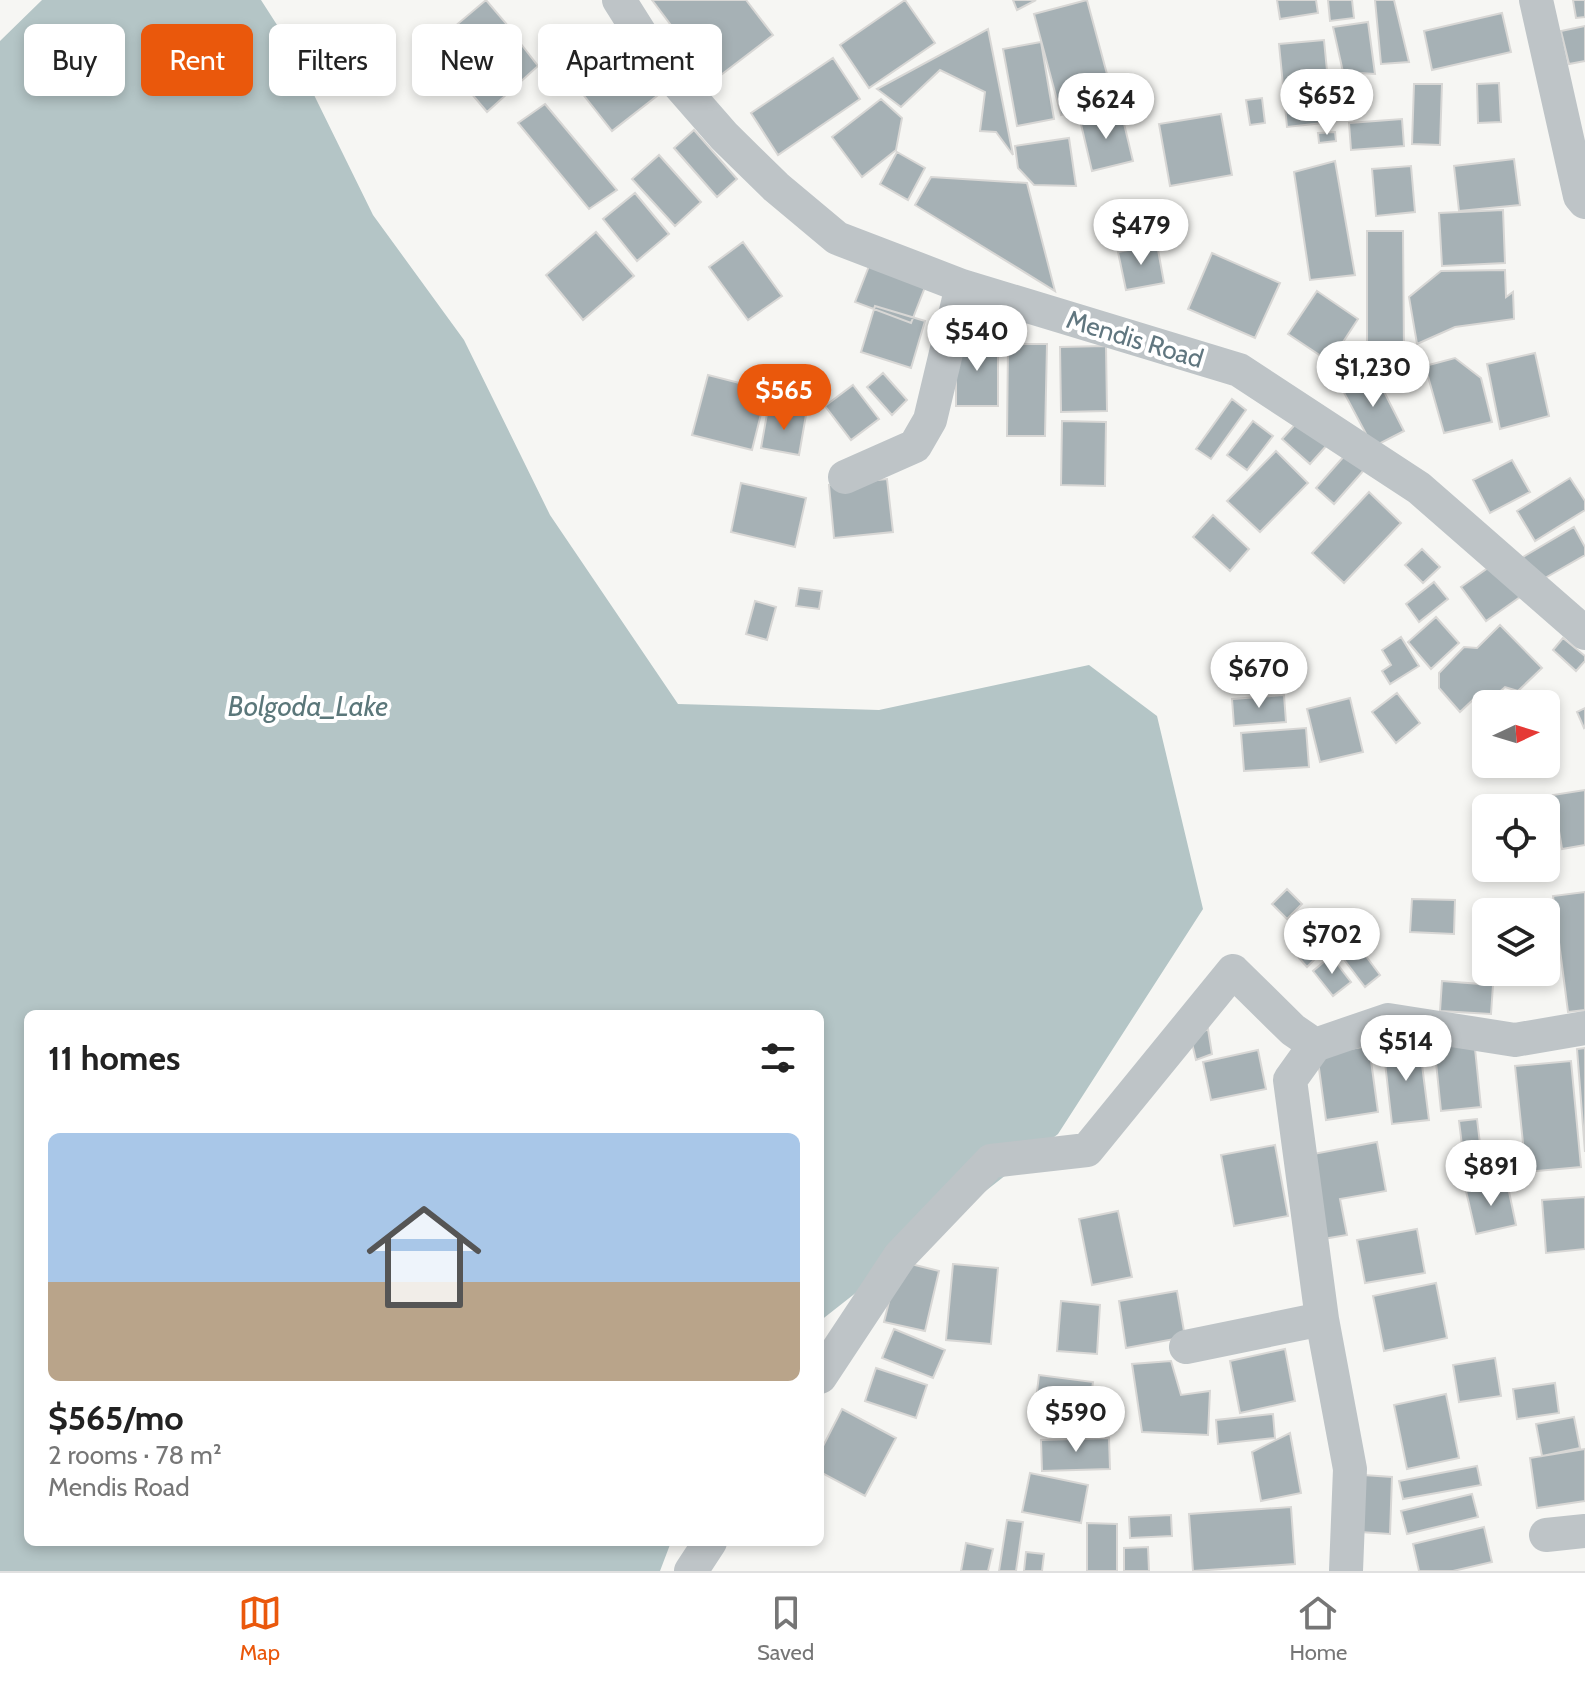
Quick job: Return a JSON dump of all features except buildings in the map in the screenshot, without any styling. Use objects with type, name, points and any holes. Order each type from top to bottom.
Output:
[{"type":"street","name":"Mendis Road","points":[[619,0],[655,57],[724,136],[776,187],[837,238],[962,286],[1239,370],[1419,488],[1585,633]]},
{"type":"street","points":[[1536,0],[1582,199]]},
{"type":"street","points":[[845,477],[915,446],[930,420],[962,286]]},
{"type":"street","points":[[824,1371],[900,1256],[991,1161],[1087,1150],[1233,971],[1293,1030],[1315,1045]]},
{"type":"street","points":[[1346,1571],[1350,1469],[1322,1319],[1290,1080],[1315,1045],[1388,1020],[1515,1040],[1585,1028]]},
{"type":"street","points":[[1186,1347],[1322,1319]]},
{"type":"street","points":[[1546,1535],[1585,1531]]},
{"type":"street","points":[[691,1571],[707,1546]]},
{"type":"water","name":"Bolgoda_Lake","points":[[42,0],[261,0],[276,24],[269,24],[269,96],[315,96],[373,215],[464,340],[550,515],[678,704],[879,710],[1089,665],[1157,716],[1203,909],[1058,1134],[824,1318],[824,1010],[24,1010],[24,1546],[669,1546],[660,1571],[0,1571],[0,41]]}]
